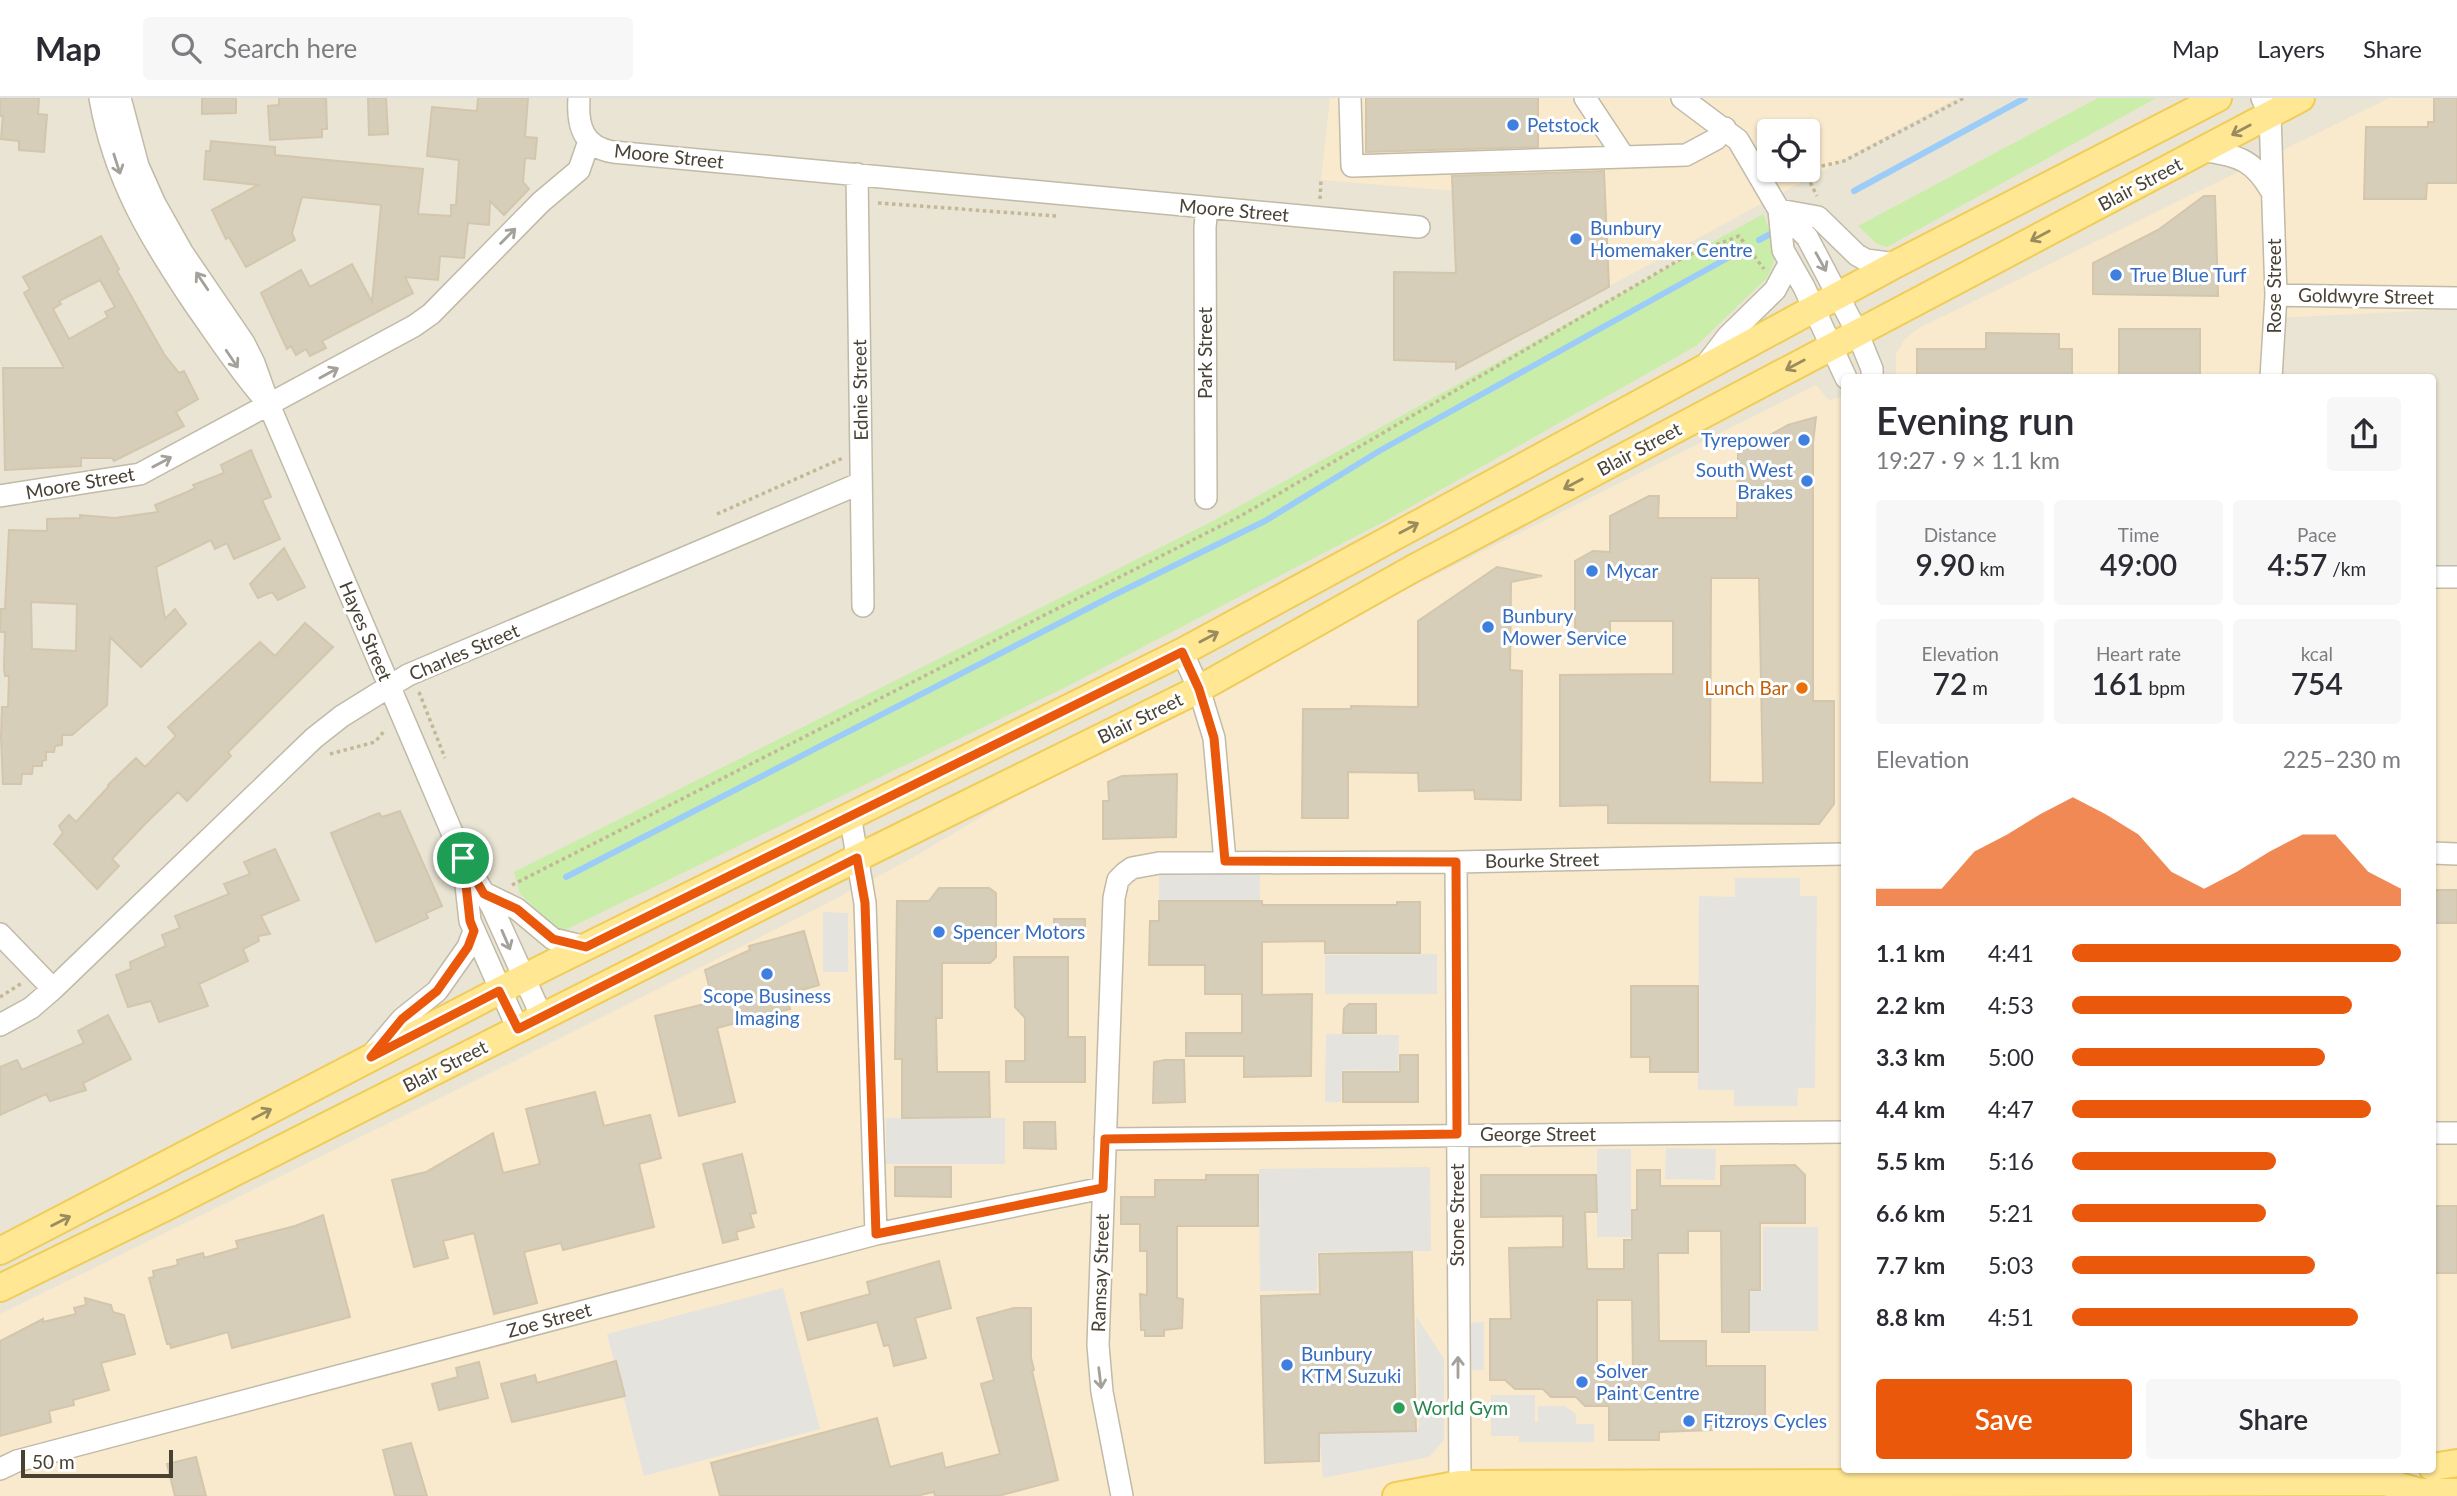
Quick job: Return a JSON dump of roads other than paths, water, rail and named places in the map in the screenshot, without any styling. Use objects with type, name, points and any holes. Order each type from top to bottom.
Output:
[{"type":"main road","name":"Blair Street","points":[[0,1251],[499,991],[1182,652],[1896,264],[2218,98]]},
{"type":"main road","name":"Blair Street","points":[[0,1288],[1199,689],[1414,568],[2204,150],[2266,106],[2301,98]]},
{"type":"main road","points":[[2436,1466],[2457,1463]]},
{"type":"main road","points":[[2385,1482],[2408,1473]]},
{"type":"main road","points":[[1396,1496],[1460,1485],[1770,1490],[1850,1477],[2024,1477],[2058,1489],[2258,1476],[2385,1482],[2420,1492],[2457,1492]]},
{"type":"street","name":"Hayes Street","points":[[100,98],[115,161],[139,216],[240,370],[269,405]]},
{"type":"street","name":"Hayes Street","points":[[120,98],[135,158],[155,204],[176,242],[244,343],[254,363],[269,405],[463,858],[484,894],[542,1017]]},
{"type":"street","points":[[579,98],[579,122],[589,141]]},
{"type":"street","points":[[1350,98],[1352,166],[1686,155],[1716,139],[1725,128]]},
{"type":"street","points":[[1585,98],[1624,157]]},
{"type":"street","points":[[1682,98],[1738,140],[1779,210],[1807,237],[1840,296],[1872,374]]},
{"type":"street","name":"Rose Street","points":[[2266,106],[2273,194],[2276,295],[2271,374]]},
{"type":"street","name":"Moore Street","points":[[0,496],[140,474],[414,326],[431,314],[541,202],[579,170],[589,141],[597,147],[613,152],[1419,227]]},
{"type":"street","points":[[2204,150],[2239,157],[2259,170],[2273,194]]},
{"type":"street","name":"Ednie Street","points":[[857,174],[863,606]]},
{"type":"street","name":"Park Street","points":[[1206,498],[1207,208]]},
{"type":"street","points":[[1779,210],[1818,217],[1857,255],[1875,262],[1896,264]]},
{"type":"street","points":[[1779,210],[1783,250],[1815,310],[1844,374]]},
{"type":"street","points":[[1702,370],[1728,336],[1775,290],[1790,262]]},
{"type":"street","name":"Goldwyre Street","points":[[2276,295],[2457,298]]},
{"type":"street","name":"Charles Street","points":[[0,1025],[31,1008],[53,989],[314,738],[342,716],[408,675],[861,483]]},
{"type":"street","points":[[2436,577],[2457,577]]},
{"type":"street","points":[[1182,652],[1199,689],[1217,753],[1225,861]]},
{"type":"street","points":[[849,815],[865,903],[876,1234]]},
{"type":"street","points":[[2436,853],[2457,853]]},
{"type":"street","name":"Bourke Street","points":[[1118,880],[1132,868],[1143,866],[1225,861],[1456,862],[1841,854]]},
{"type":"street","name":"Hayes Street","points":[[463,858],[470,921],[518,1029]]},
{"type":"street","name":"Stone Street","points":[[1456,862],[1460,1485]]},
{"type":"street","name":"Ramsay Street","points":[[1118,880],[1114,898],[1098,1367],[1122,1496]]},
{"type":"street","points":[[484,894],[517,909],[553,939],[586,947]]},
{"type":"street","points":[[371,1057],[402,1019],[437,991],[468,947],[474,931]]},
{"type":"street","points":[[0,934],[53,989]]},
{"type":"street","name":"George Street","points":[[1105,1139],[1841,1132]]},
{"type":"street","points":[[2436,1133],[2457,1133]]},
{"type":"street","name":"Zoe Street","points":[[0,1469],[30,1458],[876,1234],[1103,1188]]},
{"type":"waterway","points":[[1854,191],[2025,98]]},
{"type":"waterway","points":[[1759,240],[1776,231]]},
{"type":"waterway","points":[[566,877],[1110,597],[1265,521],[1381,450],[1735,254]]},
{"type":"place","name":"Petstock","points":[[1513,125]]},
{"type":"place","name":"Bunbury Homemaker Centre","points":[[1576,239]]},
{"type":"place","name":"True Blue Turf","points":[[2116,275]]},
{"type":"place","name":"Tyrepower","points":[[1804,440]]},
{"type":"place","name":"South West Brakes","points":[[1807,481]]},
{"type":"place","name":"Mycar","points":[[1592,571]]},
{"type":"place","name":"Bunbury Mower Service","points":[[1488,627]]},
{"type":"place","name":"Lunch Bar","points":[[1802,688]]},
{"type":"place","name":"Spencer Motors","points":[[939,932]]},
{"type":"place","name":"Scope Business Imaging","points":[[767,974]]},
{"type":"place","name":"Bunbury KTM Suzuki","points":[[1287,1365]]},
{"type":"place","name":"Solver Paint Centre","points":[[1582,1382]]},
{"type":"place","name":"World Gym","points":[[1399,1408]]},
{"type":"place","name":"Fitzroys Cycles","points":[[1689,1421]]}]
